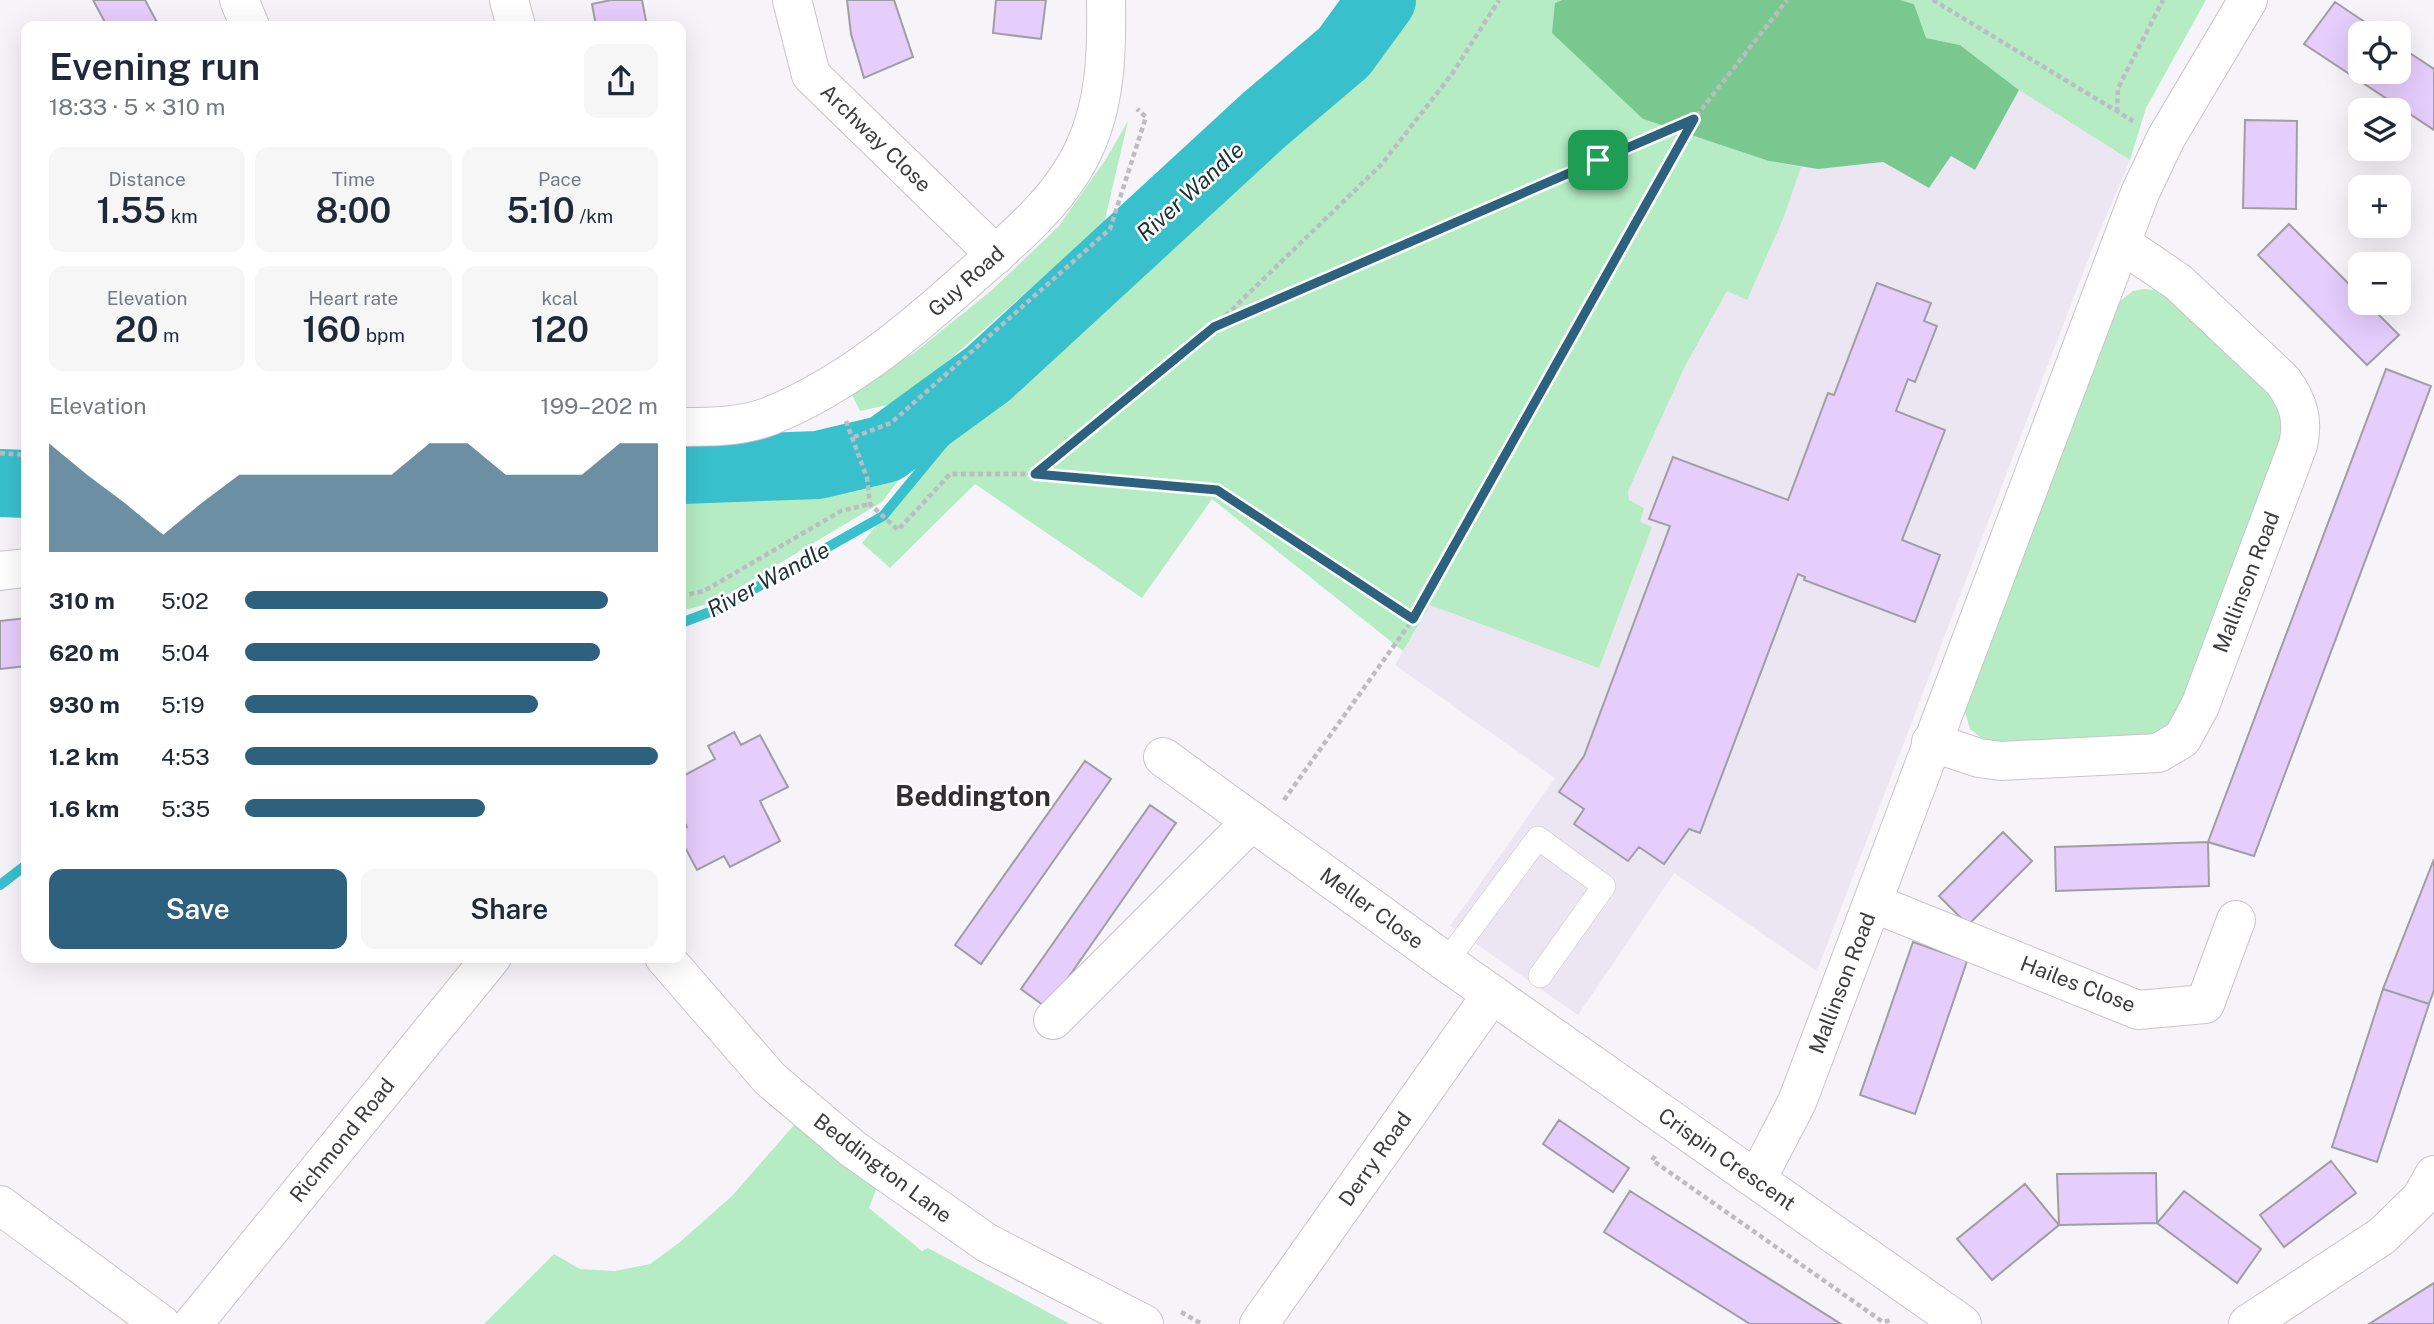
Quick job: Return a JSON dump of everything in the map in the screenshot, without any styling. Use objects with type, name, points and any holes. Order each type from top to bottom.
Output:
[{"type":"street","points":[[239,0],[248,21]]},
{"type":"street","points":[[509,0],[515,21]]},
{"type":"street","name":"Archway Close","points":[[792,0],[811,75],[996,255]]},
{"type":"street","name":"Guy Road","points":[[686,428],[751,422],[829,386],[910,330],[996,255],[1039,213],[1083,151],[1101,98],[1106,0]]},
{"type":"street","name":"Mallinson Road","points":[[1757,1179],[1797,1101],[2140,193],[2166,138],[2248,0]]},
{"type":"street","name":"Mallinson Road","points":[[1931,742],[1979,758],[2001,761],[2158,752],[2182,739],[2200,706],[2298,445],[2301,415],[2283,381],[2178,282],[2122,244]]},
{"type":"street","points":[[0,571],[21,569]]},
{"type":"street","name":"Meller Close","points":[[1163,757],[1492,994]]},
{"type":"street","points":[[1053,1020],[1257,825]]},
{"type":"street","name":"Hailes Close","points":[[1873,903],[2138,1010],[2205,1004],[2236,920]]},
{"type":"street","name":"Richmond Road","points":[[193,1324],[487,963]]},
{"type":"street","name":"Beddington Lane","points":[[669,963],[770,1079],[853,1149],[987,1243],[1144,1324]]},
{"type":"street","name":"Crispin Crescent","points":[[1492,994],[1962,1324]]},
{"type":"street","name":"Derry Road","points":[[1259,1324],[1492,994]]},
{"type":"street","points":[[2248,1324],[2382,1236],[2421,1198],[2434,1175]]},
{"type":"street","points":[[0,1205],[161,1324]]},
{"type":"lane","points":[[1446,962],[1538,838],[1604,886],[1540,976]]},
{"type":"path","points":[[1035,474],[1214,327],[1381,164],[1452,74],[1499,0]]},
{"type":"path","points":[[1257,825],[1413,619],[1694,119],[1787,0]]},
{"type":"path","points":[[1933,0],[2117,113],[2166,138]]},
{"type":"path","points":[[2117,113],[2118,88],[2164,0]]},
{"type":"path","points":[[1214,327],[1694,119]]},
{"type":"path","points":[[854,437],[867,478],[870,504],[898,530],[950,474],[1035,474],[1217,490],[1413,619]]},
{"type":"path","points":[[0,453],[21,455]]},
{"type":"path","points":[[686,595],[704,591],[841,511],[870,504]]},
{"type":"shaded area","points":[[2019,90],[2130,160],[2091,252],[1817,971],[1674,873],[1578,1015],[1450,926],[1555,778],[1395,665],[1704,138],[1817,169],[1883,162],[1929,188],[1951,156],[1975,170]]},
{"type":"green space","points":[[1382,0],[1562,0],[1555,3],[1643,119],[1769,161],[1801,167],[1783,219],[1747,300],[1727,291],[1685,366],[1628,491],[1629,500],[1644,508],[1640,522],[1652,527],[1599,668],[1430,605],[1403,651],[1212,499],[1142,598],[975,484],[890,568],[862,543],[950,435],[988,374],[1265,119],[1344,52]]},
{"type":"green space","points":[[1562,0],[1900,0],[1914,4],[1926,38],[1960,45],[2019,90],[1975,170],[1951,156],[1929,188],[1883,162],[1818,169],[1769,161],[1643,119],[1552,33],[1555,3]]},
{"type":"green space","points":[[1900,0],[2206,0],[2146,108],[2130,160],[2019,90],[1960,45],[1925,38],[1914,4]]},
{"type":"green space","points":[[1128,121],[1104,224],[901,402],[860,411],[850,391],[914,353],[992,290],[1059,226],[1106,159]]},
{"type":"green space","points":[[2133,291],[2163,291],[2273,391],[2286,427],[2170,733],[1989,744],[1970,729],[1964,708],[2116,304]]},
{"type":"green space","points":[[931,437],[882,502],[715,602],[686,610],[686,482],[867,478]]},
{"type":"green space","points":[[794,1125],[877,1187],[869,1208],[922,1251],[928,1248],[1070,1324],[484,1324],[554,1254],[580,1269],[615,1271],[650,1264],[680,1242],[732,1196]]},
{"type":"building","points":[[93,0],[145,0],[156,21],[104,21]]},
{"type":"building","points":[[611,0],[642,0],[646,21],[595,21],[592,4]]},
{"type":"building","points":[[847,0],[894,0],[913,57],[864,78],[851,34]]},
{"type":"building","points":[[996,0],[1046,0],[1041,39],[993,33]]},
{"type":"building","points":[[2335,2],[2363,21],[2348,21],[2348,73],[2304,44]]},
{"type":"building","points":[[2411,54],[2434,69],[2434,130],[2411,115],[2411,98],[2386,98],[2364,84],[2411,84]]},
{"type":"building","points":[[2245,120],[2297,121],[2296,209],[2243,208]]},
{"type":"building","points":[[2289,224],[2348,283],[2348,315],[2379,315],[2399,335],[2367,365],[2258,255]]},
{"type":"building","points":[[1877,283],[1931,303],[1924,321],[1937,326],[1915,382],[1908,379],[1896,411],[1945,430],[1902,540],[1940,555],[1915,622],[1804,580],[1805,577],[1798,574],[1700,833],[1689,829],[1664,864],[1639,847],[1628,861],[1574,824],[1584,809],[1559,792],[1584,756],[1670,526],[1649,519],[1673,457],[1788,500],[1828,393],[1834,395]]},
{"type":"building","points":[[2386,369],[2431,386],[2254,856],[2208,842]]},
{"type":"building","points":[[21,619],[21,667],[0,669],[0,621]]},
{"type":"building","points":[[734,732],[741,745],[760,735],[788,787],[760,801],[780,841],[730,867],[724,856],[697,870],[686,849],[686,774],[715,759],[708,746]]},
{"type":"building","points":[[1085,761],[1111,779],[981,964],[955,945]]},
{"type":"building","points":[[1150,805],[1176,823],[1047,1008],[1021,989]]},
{"type":"building","points":[[2003,832],[2032,861],[1968,925],[1939,896]]},
{"type":"building","points":[[2208,842],[2209,886],[2056,891],[2055,847]]},
{"type":"building","points":[[2434,859],[2434,990],[2429,1004],[2383,989]]},
{"type":"building","points":[[1913,942],[1967,961],[1915,1114],[1860,1095]]},
{"type":"building","points":[[2383,989],[2429,1004],[2377,1162],[2332,1147]]},
{"type":"building","points":[[1559,1120],[1629,1168],[1613,1192],[1543,1144]]},
{"type":"building","points":[[2331,1161],[2356,1193],[2284,1247],[2260,1215]]},
{"type":"building","points":[[2156,1173],[2157,1223],[2059,1225],[2057,1174]]},
{"type":"building","points":[[2025,1184],[2059,1225],[1992,1280],[1957,1239]]},
{"type":"building","points":[[1630,1191],[1841,1324],[1750,1324],[1604,1232]]},
{"type":"building","points":[[2184,1191],[2261,1249],[2237,1283],[2157,1223]]},
{"type":"building","points":[[2434,1283],[2434,1324],[2369,1324]]},
{"type":"waterway","name":"River Wandle","points":[[686,470],[818,465],[885,449],[988,374],[1265,119],[1344,52],[1382,0]]},
{"type":"waterway","name":"River Wandle","points":[[686,621],[720,608],[883,516],[950,435],[988,374]]},
{"type":"waterway","name":"River Wandle","points":[[0,483],[21,484]]},
{"type":"waterway","name":"River Wandle","points":[[0,885],[21,869]]},
{"type":"district","name":"Beddington","points":[[973,795]]},
{"type":"route","points":[[1694,119],[1413,619],[1217,490],[1035,474],[1214,327],[1598,160],[1694,119]]}]
